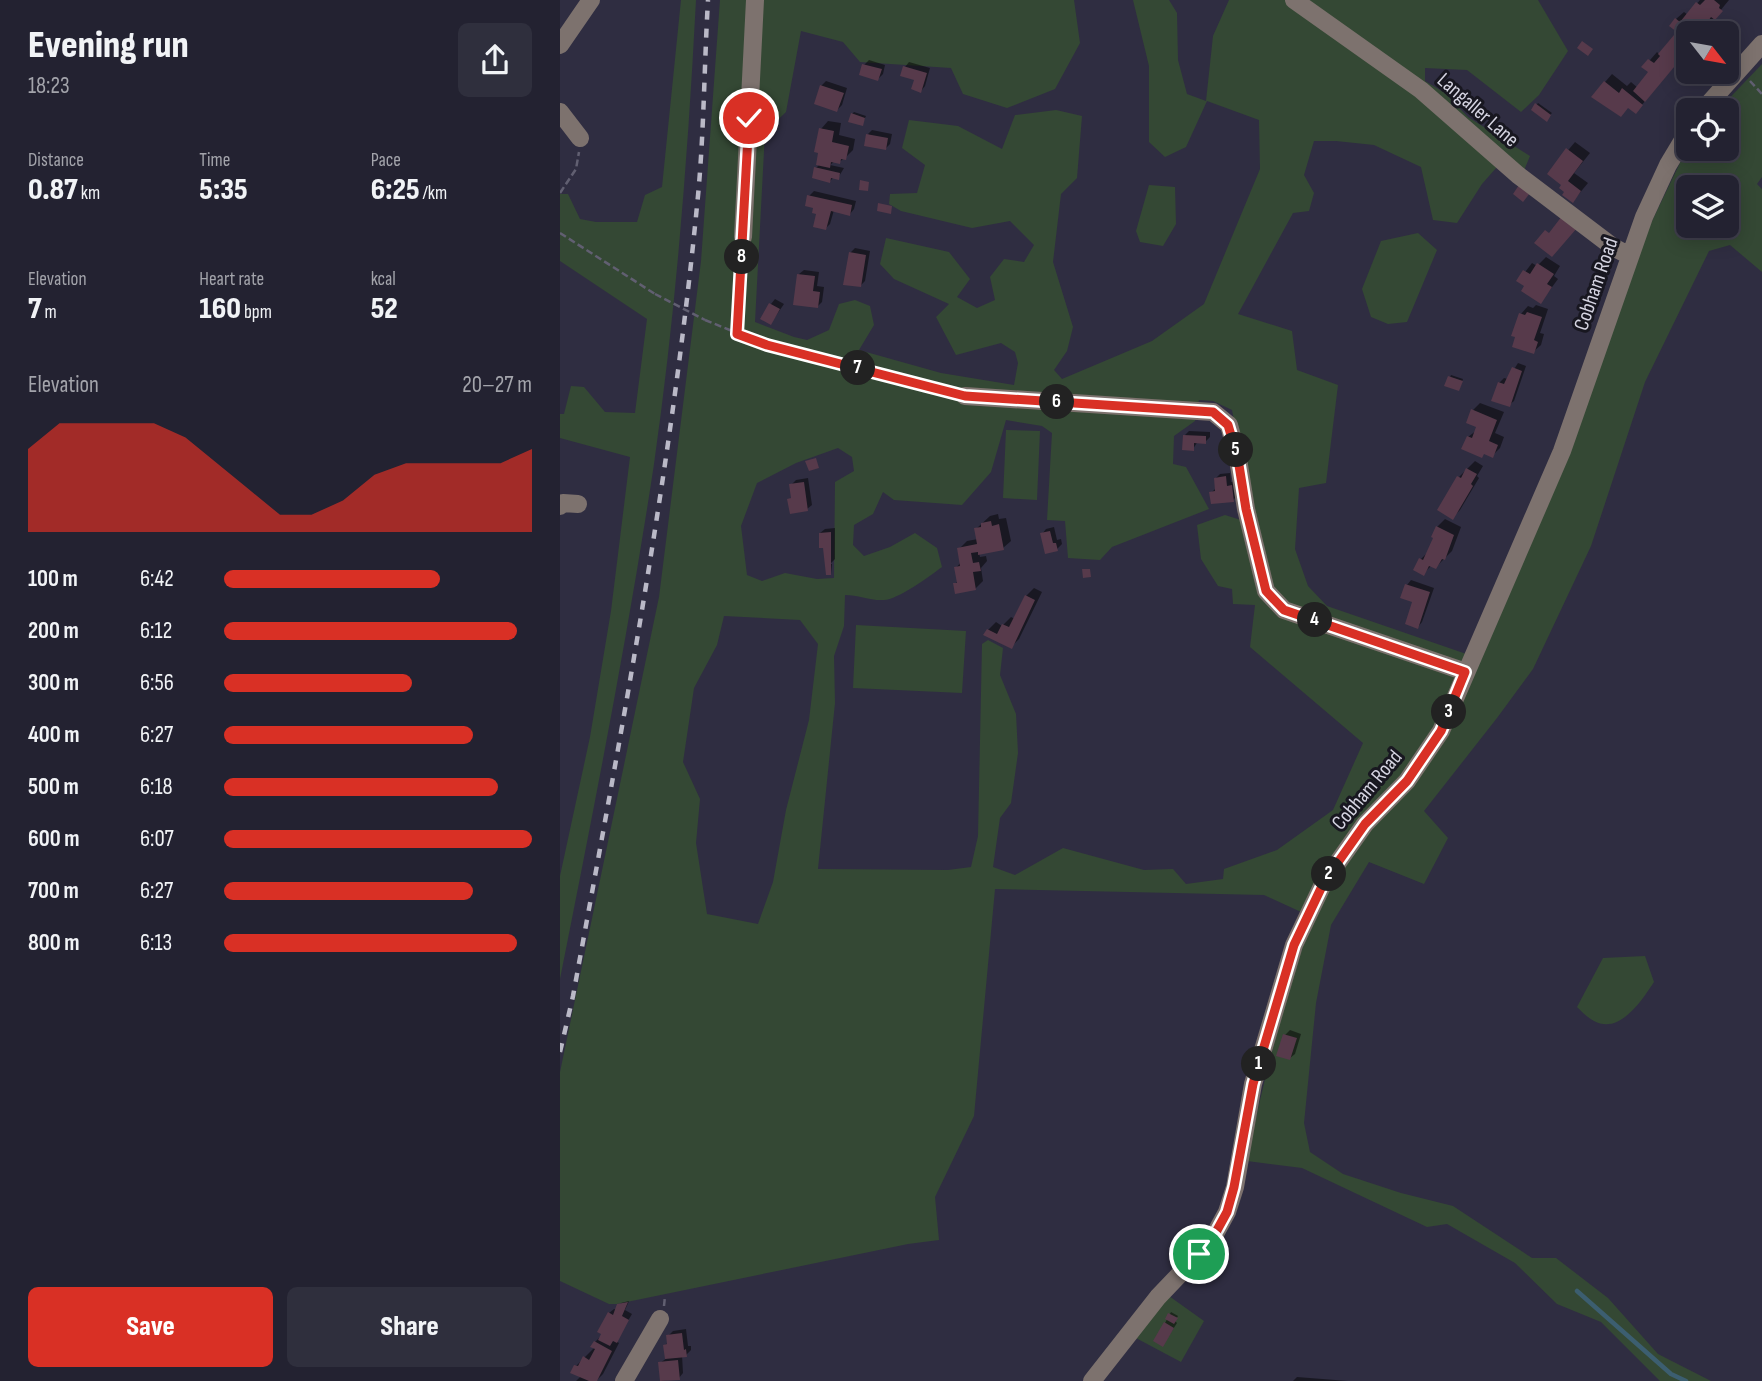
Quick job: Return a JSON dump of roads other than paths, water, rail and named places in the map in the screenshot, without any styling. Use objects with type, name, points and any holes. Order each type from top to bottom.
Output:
[{"type":"street","points":[[560,45],[590,0]]},
{"type":"street","points":[[743,237],[755,0]]},
{"type":"street","name":"Langaller Lane","points":[[1294,0],[1420,90],[1518,175],[1630,256]]},
{"type":"street","points":[[1714,98],[1762,44]]},
{"type":"street","points":[[560,112],[580,138]]},
{"type":"street","name":"Cobham Road","points":[[1092,1381],[1158,1297],[1215,1234],[1227,1212],[1253,1084],[1294,945],[1324,882],[1365,824],[1407,781],[1441,731],[1562,450],[1630,256],[1676,152]]},
{"type":"street","points":[[965,396],[1213,412],[1228,425],[1238,459],[1246,509],[1266,591],[1284,610],[1465,672]]},
{"type":"street","points":[[624,1381],[660,1319]]},
{"type":"waterway","points":[[1577,1291],[1671,1374],[1686,1381]]},
{"type":"railway","points":[[560,1052],[573,996],[626,701],[673,405],[699,180],[708,0]]}]
